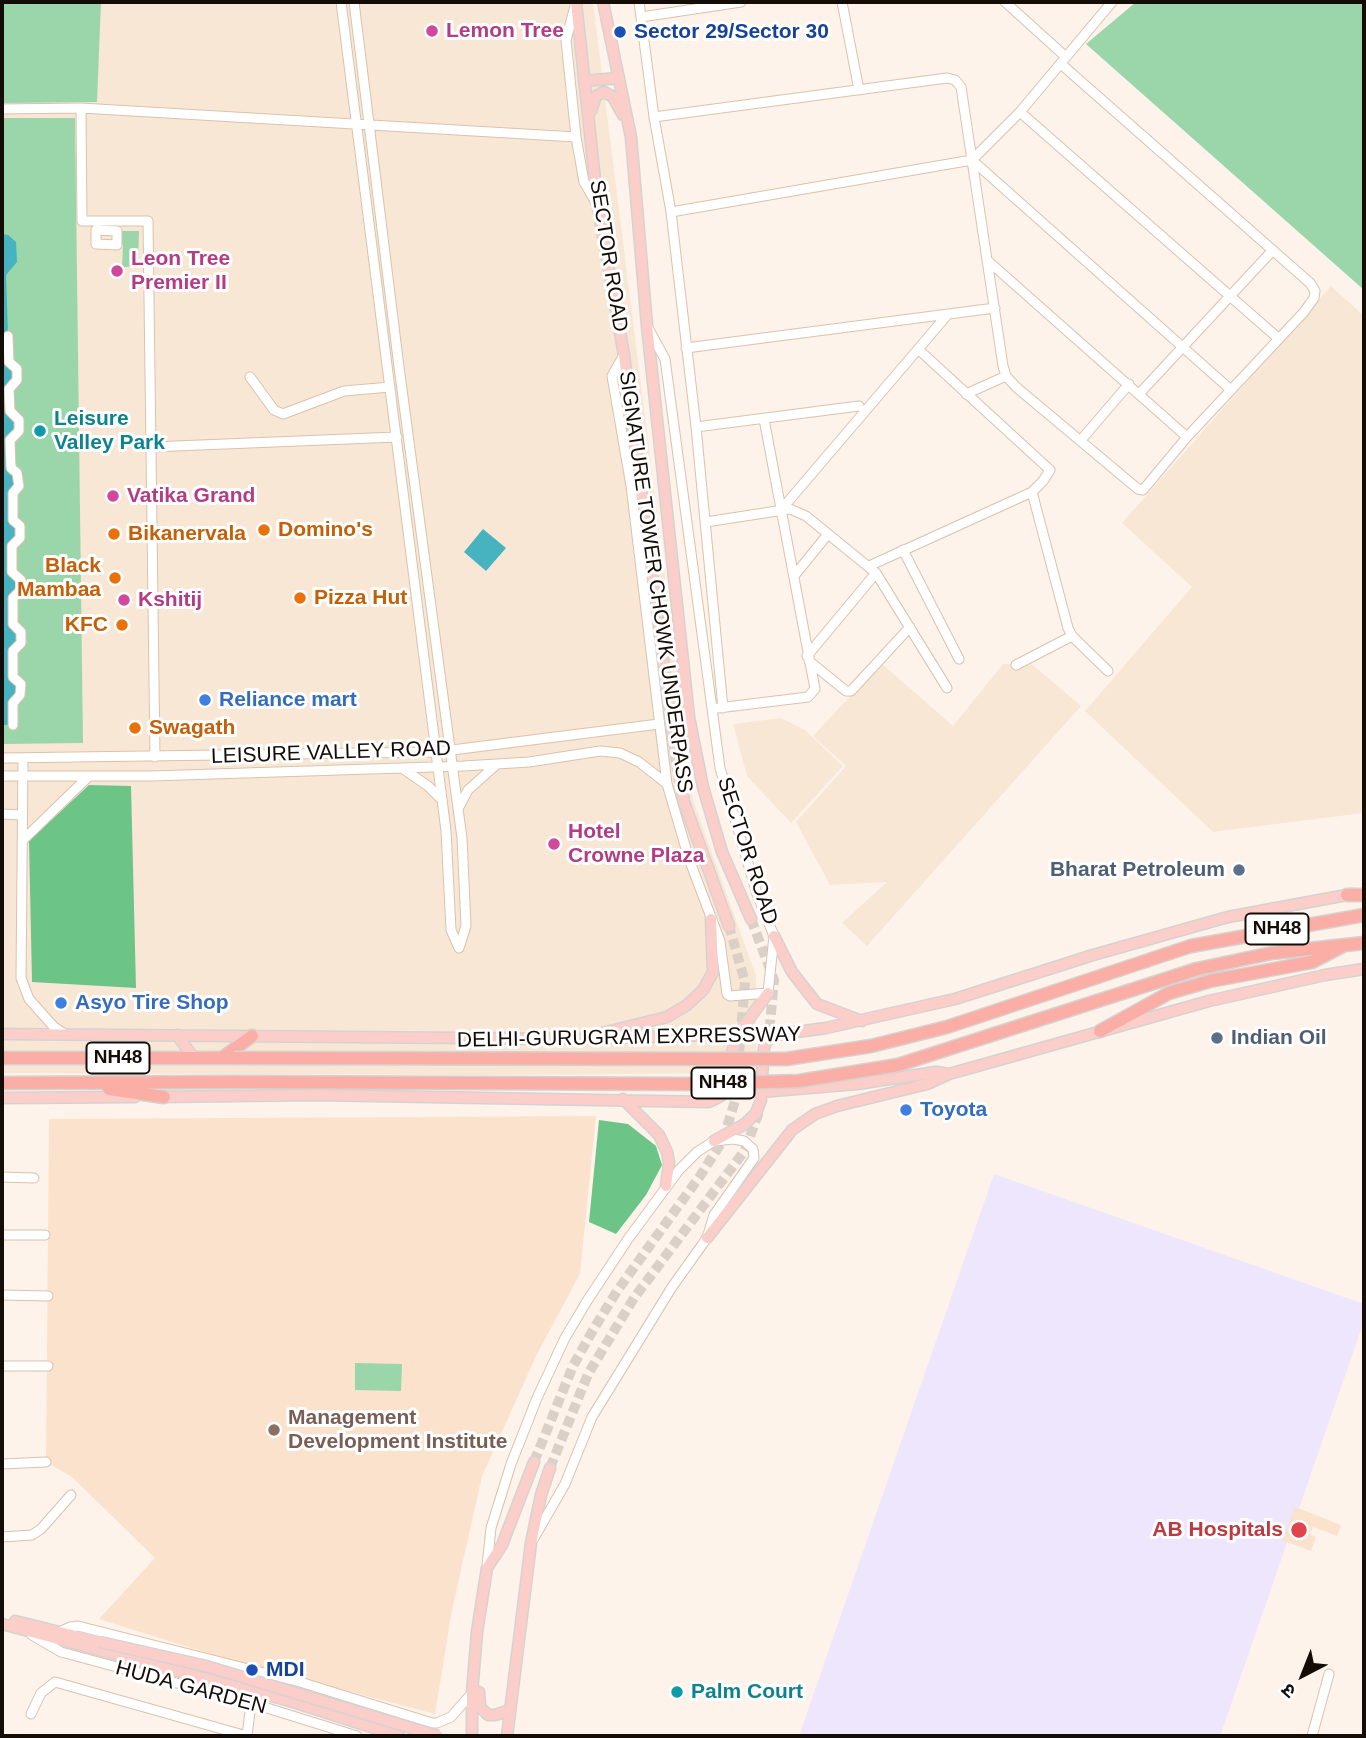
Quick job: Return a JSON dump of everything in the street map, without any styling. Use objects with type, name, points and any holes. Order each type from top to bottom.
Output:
[{"type":"highway","points":[[1346,895],[1364,893]]},
{"type":"highway","name":"DELHI-GURUGRAM EXPRESSWAY","points":[[2,1058],[786,1059],[872,1046],[947,1027],[1191,946],[1364,915]]},
{"type":"highway","name":"DELHI-GURUGRAM EXPRESSWAY","points":[[2,1083],[799,1082],[898,1065],[1197,969],[1272,953],[1364,943]]},
{"type":"highway","points":[[1100,1031],[1169,993],[1210,981],[1312,962],[1342,947]]},
{"type":"highway","points":[[228,1058],[252,1036]]},
{"type":"highway","points":[[68,1083],[164,1097]]},
{"type":"main road","name":"SECTOR ROAD","points":[[576,2],[598,208],[624,355]]},
{"type":"main road","name":"SECTOR ROAD","points":[[603,2],[631,137],[647,326]]},
{"type":"main road","points":[[584,81],[619,78]]},
{"type":"main road","points":[[589,139],[593,100],[604,92],[613,97],[631,137]]},
{"type":"main road","name":"SIGNATURE TOWER CHOWK UNDERPASS","points":[[647,326],[689,717],[703,787],[722,852],[751,919]]},
{"type":"main road","name":"SIGNATURE TOWER CHOWK UNDERPASS","points":[[624,355],[671,721],[684,802],[729,926]]},
{"type":"main road","points":[[714,1141],[746,1124],[756,1113],[761,1100],[764,1047],[768,1038],[775,1035],[862,1021],[955,999],[1093,955],[1228,917],[1346,895]]},
{"type":"main road","points":[[578,1040],[667,1017],[687,1005],[703,990],[713,972],[711,919]]},
{"type":"main road","points":[[774,936],[792,972],[817,1004],[862,1021]]},
{"type":"main road","points":[[707,1238],[792,1130],[815,1114],[927,1084],[949,1073],[1209,1001],[1364,969]]},
{"type":"main road","points":[[2,1098],[315,1095],[714,1101],[721,1096],[736,1037],[768,993]]},
{"type":"main road","points":[[2,1034],[578,1040],[714,1035],[736,1037]]},
{"type":"main road","points":[[177,1035],[194,1058]]},
{"type":"main road","points":[[761,1092],[857,1084],[940,1071],[949,1073]]},
{"type":"main road","points":[[623,1099],[659,1135],[669,1163],[666,1186]]},
{"type":"main road","points":[[472,1736],[472,1692],[477,1632],[487,1568],[502,1545],[534,1462]]},
{"type":"main road","points":[[506,1736],[531,1542],[550,1468]]},
{"type":"main road","points":[[2,1618],[59,1632],[399,1736]]},
{"type":"main road","points":[[2,1625],[29,1633],[206,1666],[438,1736]]},
{"type":"main road","points":[[477,1632],[480,1707],[490,1715],[510,1710]]},
{"type":"street","points":[[341,2],[446,831],[451,930],[459,948],[466,926],[463,838],[354,2]]},
{"type":"street","points":[[576,2],[566,40],[576,137],[584,182],[598,208]]},
{"type":"street","points":[[639,2],[654,117],[671,212],[696,427],[706,522],[718,708],[808,697],[815,689],[764,419]]},
{"type":"street","points":[[641,17],[741,2]]},
{"type":"street","points":[[842,2],[859,90]]},
{"type":"street","points":[[654,117],[947,78],[955,80],[961,87],[1006,376],[1138,489],[1143,490],[1187,437],[1304,313],[1314,298],[1315,291],[1310,283],[1064,61],[1005,2]]},
{"type":"street","points":[[671,212],[972,160],[1020,112],[1112,2]]},
{"type":"street","points":[[81,108],[82,221],[148,221],[155,757]]},
{"type":"street","points":[[2,109],[81,108],[576,137]]},
{"type":"street","points":[[1020,112],[1279,339]]},
{"type":"street","points":[[972,160],[1231,390]]},
{"type":"street","points":[[1140,393],[1272,251]]},
{"type":"street","points":[[987,260],[1187,437]]},
{"type":"street","points":[[686,348],[995,308]]},
{"type":"street","points":[[780,511],[948,314]]},
{"type":"street","name":"SECTOR ROAD","points":[[624,355],[612,376],[631,486],[667,784],[689,859],[720,941],[727,994],[768,993],[774,936],[757,894],[720,768],[718,708],[665,359],[647,326]]},
{"type":"street","points":[[8,336],[5,362],[17,369],[17,380],[9,389],[10,411],[19,420],[19,430],[10,440],[11,468],[17,473],[19,486],[13,493],[13,520],[20,526],[20,538],[12,546],[12,572],[21,580],[21,590],[13,598],[13,624],[21,632],[21,643],[13,651],[13,677],[21,684],[20,695],[13,703],[13,725]]},
{"type":"street","points":[[808,659],[872,570],[903,550],[1032,492],[1050,470],[918,349]]},
{"type":"street","points":[[966,394],[1006,376]]},
{"type":"street","points":[[250,377],[274,410],[282,414],[344,391],[390,387]]},
{"type":"street","points":[[1081,440],[1129,384]]},
{"type":"street","points":[[696,427],[859,406]]},
{"type":"street","points":[[151,447],[397,437]]},
{"type":"street","points":[[1032,492],[1065,619],[1072,636],[1108,671]]},
{"type":"street","points":[[706,522],[790,509],[799,511],[872,570],[947,688]]},
{"type":"street","points":[[794,576],[828,534]]},
{"type":"street","points":[[903,550],[960,659]]},
{"type":"street","points":[[808,659],[846,691],[851,691],[910,627]]},
{"type":"street","points":[[1016,665],[1072,636]]},
{"type":"street","name":"LEISURE VALLEY ROAD","points":[[2,758],[436,752],[659,724]]},
{"type":"street","name":"LEISURE VALLEY ROAD","points":[[2,776],[452,767],[496,765],[600,751],[620,753],[639,762],[667,784]]},
{"type":"street","points":[[23,758],[21,978],[29,999],[54,1027],[65,1034]]},
{"type":"street","points":[[459,807],[468,790],[496,765]]},
{"type":"street","points":[[402,768],[428,786],[442,800]]},
{"type":"street","points":[[23,840],[89,776]]},
{"type":"street","points":[[2,814],[22,816]]},
{"type":"street","points":[[487,1568],[491,1528],[511,1464],[537,1398],[565,1338],[587,1301],[666,1186],[697,1152],[714,1141],[744,1141],[753,1149],[754,1158],[714,1215],[707,1238],[673,1287],[592,1417],[565,1485],[531,1542]]},
{"type":"street","points":[[2,1178],[34,1178]]},
{"type":"street","points":[[2,1235],[45,1235]]},
{"type":"street","points":[[2,1295],[48,1296]]},
{"type":"street","points":[[2,1366],[48,1366]]},
{"type":"street","points":[[2,1464],[46,1462]]},
{"type":"street","points":[[2,1538],[32,1535],[41,1529],[71,1495]]},
{"type":"street","points":[[59,1632],[78,1626],[300,1682],[437,1723],[456,1712],[472,1692]]},
{"type":"street","name":"HUDA GARDEN","points":[[29,1633],[61,1652],[251,1703],[356,1736]]},
{"type":"street","points":[[1312,1736],[1329,1674]]},
{"type":"street","points":[[32,1714],[41,1693],[55,1682],[247,1736],[251,1703]]},
{"type":"street","points":[[415,1736],[419,1719]]},
{"type":"shaded area","points":[[2,2],[593,2],[693,800],[756,976],[756,1073],[2,1073]]},
{"type":"shaded area","points":[[1331,286],[1364,316],[1364,813],[1213,832],[1085,711],[1192,587],[1122,523]]},
{"type":"shaded area","points":[[881,663],[953,726],[1003,664],[1033,665],[1081,706],[867,946],[842,923],[887,882],[830,885],[796,822],[846,766],[813,736]]},
{"type":"shaded area","points":[[781,718],[805,730],[843,766],[791,823],[747,776],[733,724]]},
{"type":"shaded area","name":"Management Development Institute","points":[[596,1116],[580,1274],[537,1354],[482,1476],[452,1610],[435,1714],[230,1660],[99,1619],[155,1558],[72,1477],[46,1462],[49,1119]]},
{"type":"shaded area","points":[[994,1174],[1364,1304],[1364,1321],[1220,1736],[799,1736]]},
{"type":"shaded area","name":"AB Hospitals","points":[[1295,1507],[1341,1525],[1337,1536],[1313,1527],[1310,1534],[1316,1537],[1311,1551],[1282,1540]]},
{"type":"green space","points":[[2,2],[101,2],[97,102],[2,103]]},
{"type":"green space","points":[[1136,2],[1364,2],[1364,290],[1086,44]]},
{"type":"green space","name":"Leisure Valley Park","points":[[2,118],[75,118],[83,743],[2,744]]},
{"type":"green space","points":[[117,231],[139,231],[138,267],[122,267],[123,245],[117,245]]},
{"type":"green space","points":[[89,785],[131,786],[136,988],[32,982],[29,841]]},
{"type":"green space","points":[[599,1120],[628,1124],[656,1146],[662,1165],[646,1195],[616,1234],[589,1222]]},
{"type":"green space","points":[[355,1363],[402,1364],[401,1391],[355,1390]]},
{"type":"water","points":[[2,234],[8,235],[16,242],[17,262],[6,275],[9,362],[17,369],[9,389],[10,411],[19,420],[10,440],[11,468],[17,473],[13,493],[13,520],[20,526],[12,546],[12,572],[21,580],[13,598],[13,623],[21,632],[13,651],[13,677],[21,684],[13,703],[13,725],[2,725]]},
{"type":"water","points":[[483,529],[506,548],[486,571],[464,552]]},
{"type":"tunnel","points":[[751,919],[774,980],[768,1045]]},
{"type":"tunnel","points":[[534,1462],[573,1366],[593,1330],[617,1291],[723,1140],[735,1101],[745,982],[729,926]]},
{"type":"tunnel","points":[[550,1468],[588,1374],[634,1298],[745,1150],[760,1109]]},
{"type":"place","name":"Lemon Tree","points":[[432,31]]},
{"type":"place","name":"Sector 29/Sector 30","points":[[620,32]]},
{"type":"place","name":"Leon Tree Premier II","points":[[117,271]]},
{"type":"place","name":"Leisure Valley Park","points":[[40,431]]},
{"type":"place","name":"Vatika Grand","points":[[113,496]]},
{"type":"place","name":"Domino's","points":[[264,530]]},
{"type":"place","name":"Bikanervala","points":[[114,534]]},
{"type":"place","name":"Black Mambaa","points":[[115,578]]},
{"type":"place","name":"Pizza Hut","points":[[300,598]]},
{"type":"place","name":"Kshitij","points":[[124,600]]},
{"type":"place","name":"KFC","points":[[122,625]]},
{"type":"place","name":"Reliance mart","points":[[205,700]]},
{"type":"place","name":"Swagath","points":[[135,728]]},
{"type":"place","name":"Hotel Crowne Plaza","points":[[554,844]]},
{"type":"place","name":"Bharat Petroleum","points":[[1239,870]]},
{"type":"place","name":"Asyo Tire Shop","points":[[61,1003]]},
{"type":"place","name":"Indian Oil","points":[[1217,1038]]},
{"type":"place","name":"Toyota","points":[[906,1110]]},
{"type":"place","name":"Management Development Institute","points":[[274,1430]]},
{"type":"place","name":"AB Hospitals","points":[[1299,1530]]},
{"type":"place","name":"MDI","points":[[252,1670]]},
{"type":"place","name":"Palm Court","points":[[677,1692]]}]
